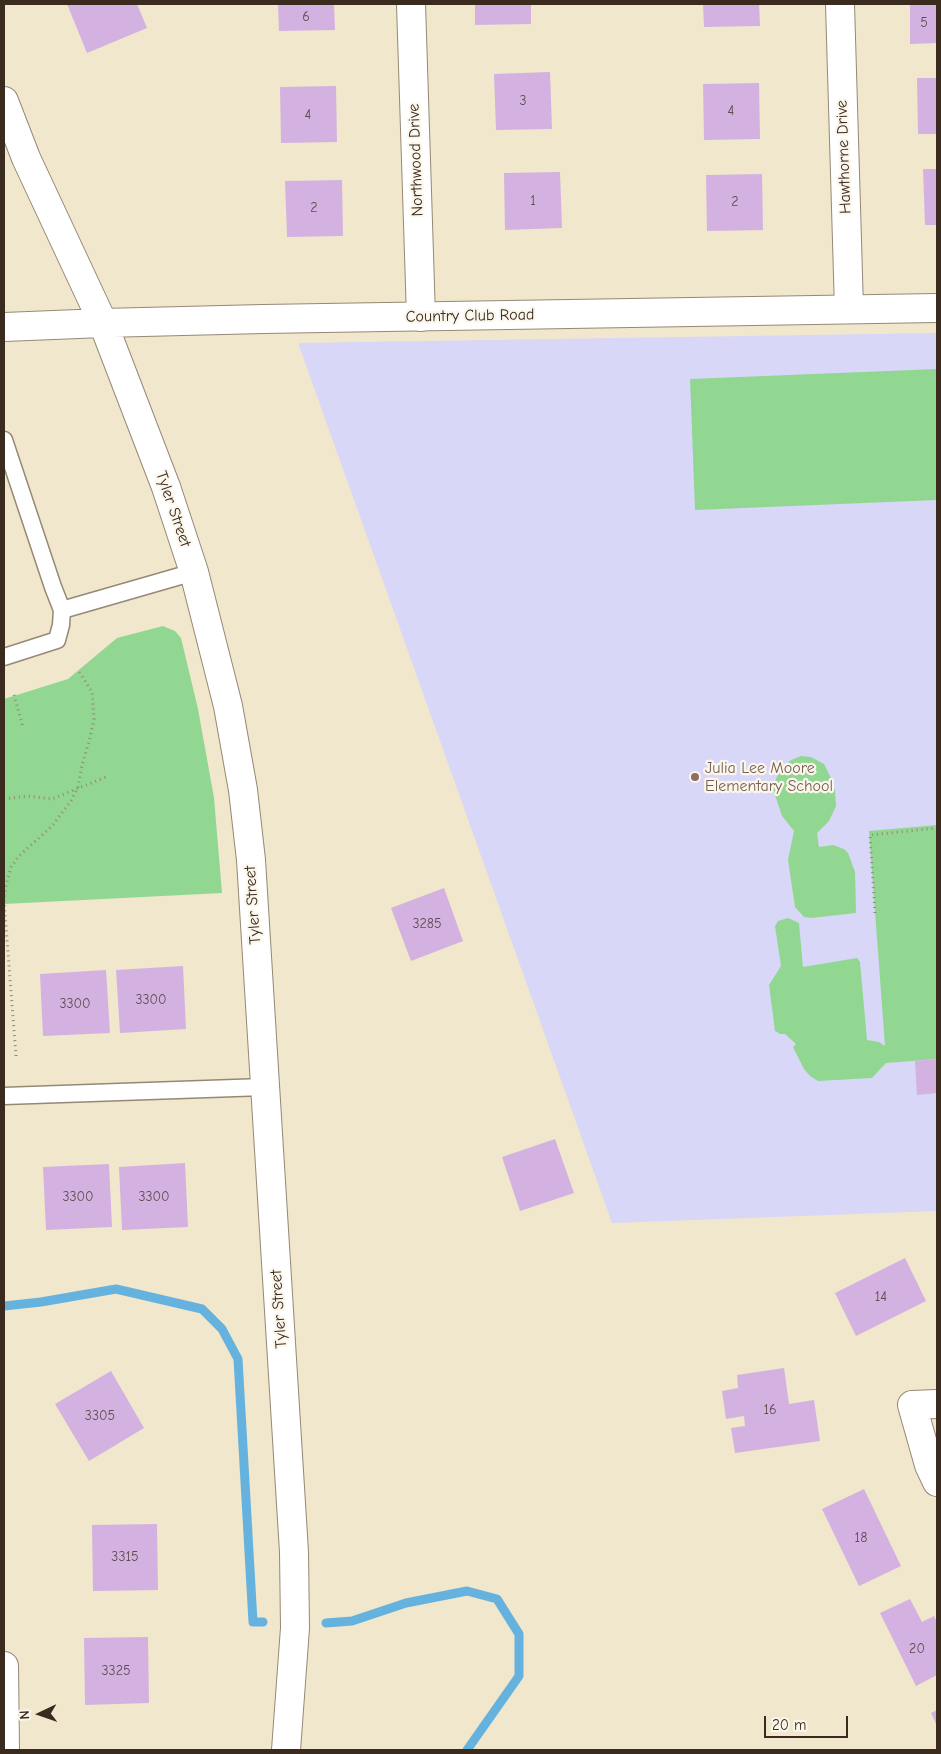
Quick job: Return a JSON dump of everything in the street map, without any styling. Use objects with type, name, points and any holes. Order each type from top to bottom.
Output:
[{"type":"street","name":"Northwood Drive","points":[[411,4],[421,317]]},
{"type":"street","name":"Hawthorne Drive","points":[[840,4],[849,310]]},
{"type":"street","name":"Tyler Street","points":[[4,101],[26,158],[103,323],[166,487],[194,572],[228,706],[243,790],[250,860],[294,1552],[295,1628],[286,1750]]},
{"type":"street","name":"Country Club Road","points":[[4,327],[103,323],[937,308]]},
{"type":"street","points":[[937,1404],[912,1405],[929,1465],[937,1482]]},
{"type":"street","points":[[4,1666],[6,1750]]},
{"type":"lane","points":[[4,440],[62,610],[57,640],[4,657]]},
{"type":"lane","points":[[62,610],[194,572]]},
{"type":"lane","points":[[4,1096],[264,1088]]},
{"type":"path","points":[[16,1056],[4,901],[6,885],[11,867],[19,856],[52,826],[71,801],[78,787],[94,718],[92,692],[78,670]]},
{"type":"path","points":[[14,695],[23,727]]},
{"type":"path","points":[[4,799],[26,796],[52,799],[106,777]]},
{"type":"path","points":[[875,913],[870,835],[937,828]]},
{"type":"shaded area","name":"Julia Lee Moore Elementary School","points":[[937,333],[937,1211],[612,1223],[298,343]]},
{"type":"green space","points":[[937,369],[937,500],[695,510],[690,379]]},
{"type":"green space","points":[[163,626],[175,631],[181,638],[198,709],[214,798],[222,893],[4,904],[4,699],[68,679],[117,638]]},
{"type":"green space","points":[[801,756],[811,757],[824,764],[832,780],[836,806],[829,821],[817,833],[819,847],[833,845],[844,849],[848,853],[855,872],[856,913],[811,918],[804,917],[795,907],[788,860],[794,831],[782,816],[774,792],[774,784],[783,767],[791,760]]},
{"type":"green space","points":[[937,825],[937,1059],[886,1063],[872,1078],[818,1081],[804,1069],[793,1047],[796,1044],[785,1034],[775,1031],[769,985],[781,966],[775,926],[778,921],[788,918],[799,923],[803,967],[857,958],[860,962],[867,1040],[879,1042],[885,1046],[869,831]]},
{"type":"building","points":[[67,4],[137,4],[147,28],[87,53]]},
{"type":"building","points":[[278,4],[334,4],[335,30],[279,31]]},
{"type":"building","points":[[475,4],[531,4],[531,24],[475,25]]},
{"type":"building","points":[[703,4],[759,4],[760,26],[704,27]]},
{"type":"building","points":[[910,4],[937,4],[937,43],[910,44]]},
{"type":"building","points":[[550,72],[552,129],[496,130],[494,74]]},
{"type":"building","points":[[917,78],[937,78],[937,134],[918,134]]},
{"type":"building","points":[[759,83],[760,139],[704,140],[703,84]]},
{"type":"building","points":[[336,86],[337,142],[281,143],[280,87]]},
{"type":"building","points":[[923,169],[937,169],[937,225],[925,225]]},
{"type":"building","points":[[560,172],[562,228],[505,230],[504,173]]},
{"type":"building","points":[[762,174],[763,230],[707,231],[706,175]]},
{"type":"building","points":[[342,180],[343,236],[287,237],[285,181]]},
{"type":"building","points":[[444,888],[463,941],[411,961],[391,908]]},
{"type":"building","points":[[183,966],[186,1029],[120,1033],[116,970]]},
{"type":"building","points":[[106,970],[110,1033],[43,1036],[40,974]]},
{"type":"building","points":[[937,1059],[937,1093],[917,1095],[915,1061]]},
{"type":"building","points":[[555,1139],[574,1193],[520,1211],[502,1157]]},
{"type":"building","points":[[185,1163],[188,1227],[122,1230],[119,1167]]},
{"type":"building","points":[[109,1164],[112,1227],[46,1230],[43,1167]]},
{"type":"building","points":[[905,1258],[926,1301],[856,1336],[835,1293]]},
{"type":"building","points":[[784,1368],[789,1404],[814,1400],[820,1441],[735,1453],[731,1428],[745,1426],[744,1416],[726,1419],[722,1391],[738,1388],[737,1375]]},
{"type":"building","points":[[111,1371],[144,1428],[89,1461],[55,1404]]},
{"type":"building","points":[[864,1489],[901,1566],[859,1586],[822,1509]]},
{"type":"building","points":[[157,1524],[158,1590],[93,1591],[92,1525]]},
{"type":"building","points":[[910,1599],[922,1622],[934,1616],[937,1622],[937,1675],[916,1686],[880,1613]]},
{"type":"building","points":[[148,1637],[149,1703],[85,1705],[84,1638]]},
{"type":"building","points":[[937,1710],[937,1726],[931,1713]]},
{"type":"waterway","points":[[4,1306],[41,1302],[116,1289],[202,1309],[222,1329],[238,1359],[253,1622],[263,1622]]},
{"type":"waterway","points":[[326,1623],[352,1621],[406,1603],[467,1591],[497,1599],[519,1634],[519,1676],[467,1750]]},
{"type":"place","name":"Julia Lee Moore Elementary School","points":[[695,777]]}]
